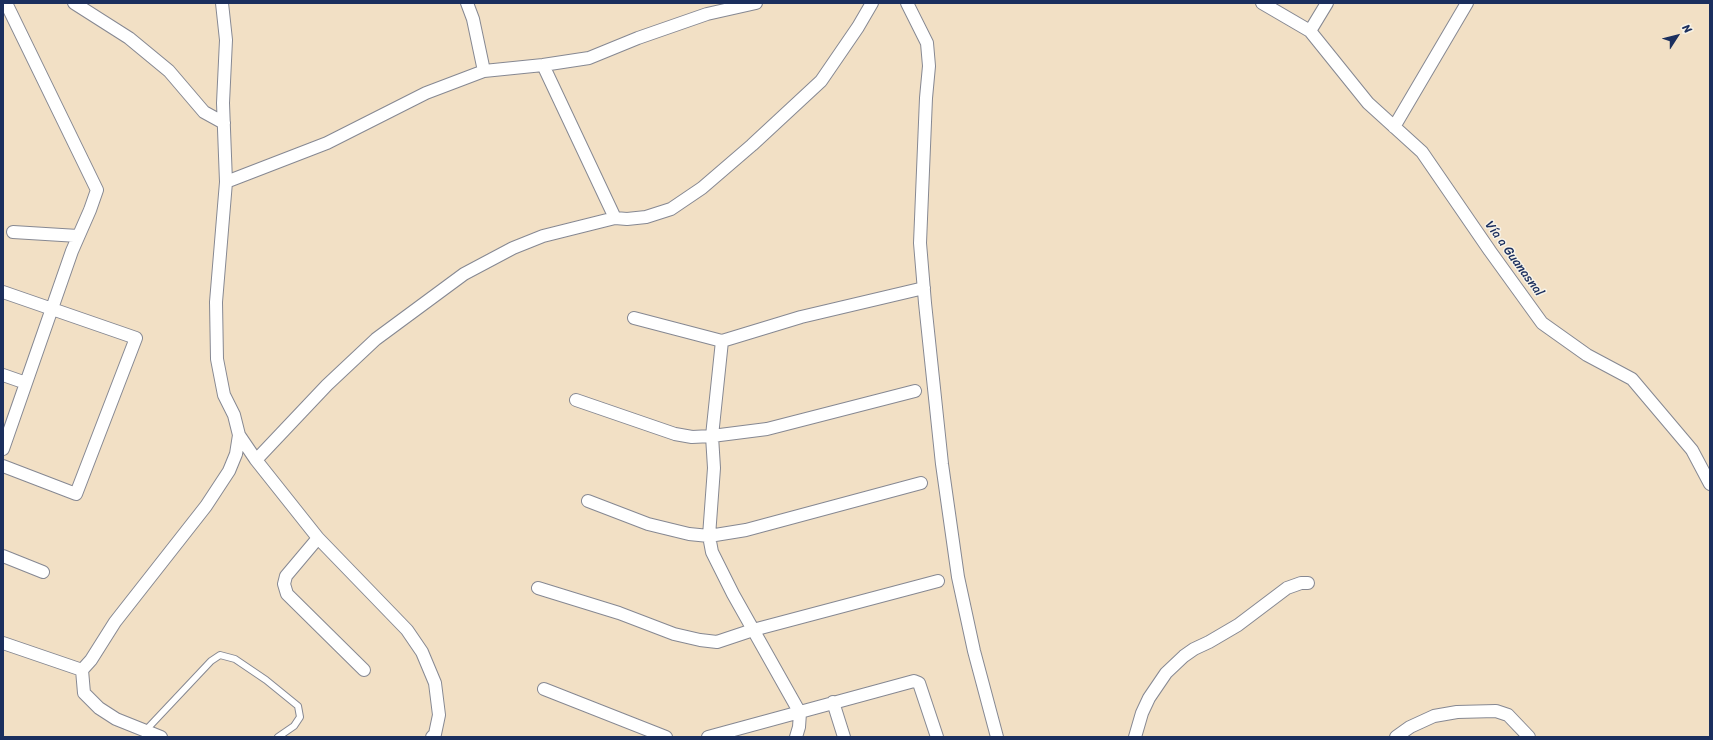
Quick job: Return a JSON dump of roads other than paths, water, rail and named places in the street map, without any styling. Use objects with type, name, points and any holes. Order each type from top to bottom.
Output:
[{"type":"street","points":[[3,449],[78,236],[97,190],[6,3]]},
{"type":"street","points":[[74,3],[128,38],[170,70],[204,112],[224,123]]},
{"type":"street","points":[[222,3],[226,40],[223,103],[226,182],[216,302],[217,359],[224,395],[234,415],[239,435],[256,460],[318,538],[407,630],[422,652],[435,683],[438,715],[435,734],[432,737]]},
{"type":"street","points":[[467,3],[473,18],[484,71]]},
{"type":"street","points":[[226,182],[327,143],[426,93],[484,71],[543,65],[589,58],[638,38],[707,14],[756,3]]},
{"type":"street","points":[[256,460],[327,385],[376,339],[464,274],[513,248],[543,236],[615,218],[627,219],[646,217],[671,209],[702,188],[821,81],[858,27],[872,3]]},
{"type":"street","points":[[907,3],[927,43],[929,66],[926,98],[920,242],[942,456],[958,577],[974,651],[997,737]]},
{"type":"street","points":[[1262,3],[1310,31],[1327,3]]},
{"type":"street","points":[[1394,127],[1467,3]]},
{"type":"street","name":"Vía a Guanasnal","points":[[1310,31],[1368,103],[1422,152],[1490,251],[1542,323],[1587,355],[1632,379],[1692,450],[1710,484]]},
{"type":"street","points":[[543,65],[615,218]]},
{"type":"street","points":[[13,232],[78,236]]},
{"type":"street","points":[[634,318],[722,341],[801,317],[924,288]]},
{"type":"street","points":[[3,292],[136,338],[76,494],[3,466]]},
{"type":"street","points":[[722,341],[712,436],[714,468],[709,536],[712,552],[753,630],[800,712],[799,727],[796,737]]},
{"type":"street","points":[[3,375],[26,383]]},
{"type":"street","points":[[576,400],[675,434],[692,437],[767,429],[915,391]]},
{"type":"street","points":[[161,737],[116,719],[99,708],[84,693],[82,670],[91,660],[115,622],[206,506],[229,471],[236,454],[239,435]]},
{"type":"street","points":[[588,501],[648,524],[689,534],[709,536],[746,530],[921,483]]},
{"type":"street","points":[[318,538],[286,576],[284,584],[287,594],[364,670]]},
{"type":"street","points":[[3,556],[43,572]]},
{"type":"street","points":[[538,588],[619,613],[674,634],[717,642],[753,630],[938,581]]},
{"type":"street","points":[[1135,737],[1148,698],[1166,673],[1184,656],[1238,625],[1287,588],[1301,583],[1308,583]]},
{"type":"street","points":[[3,643],[82,670]]},
{"type":"street","points":[[708,737],[914,681],[919,682],[937,737]]},
{"type":"street","points":[[544,689],[666,737]]},
{"type":"street","points":[[833,702],[844,737]]},
{"type":"street","points":[[1396,737],[1410,727],[1434,716],[1457,712],[1496,711],[1508,715],[1529,737]]},
{"type":"lane","points":[[146,730],[211,661],[220,655],[235,659],[266,680],[298,706],[300,717],[297,722],[294,726],[278,737]]}]
